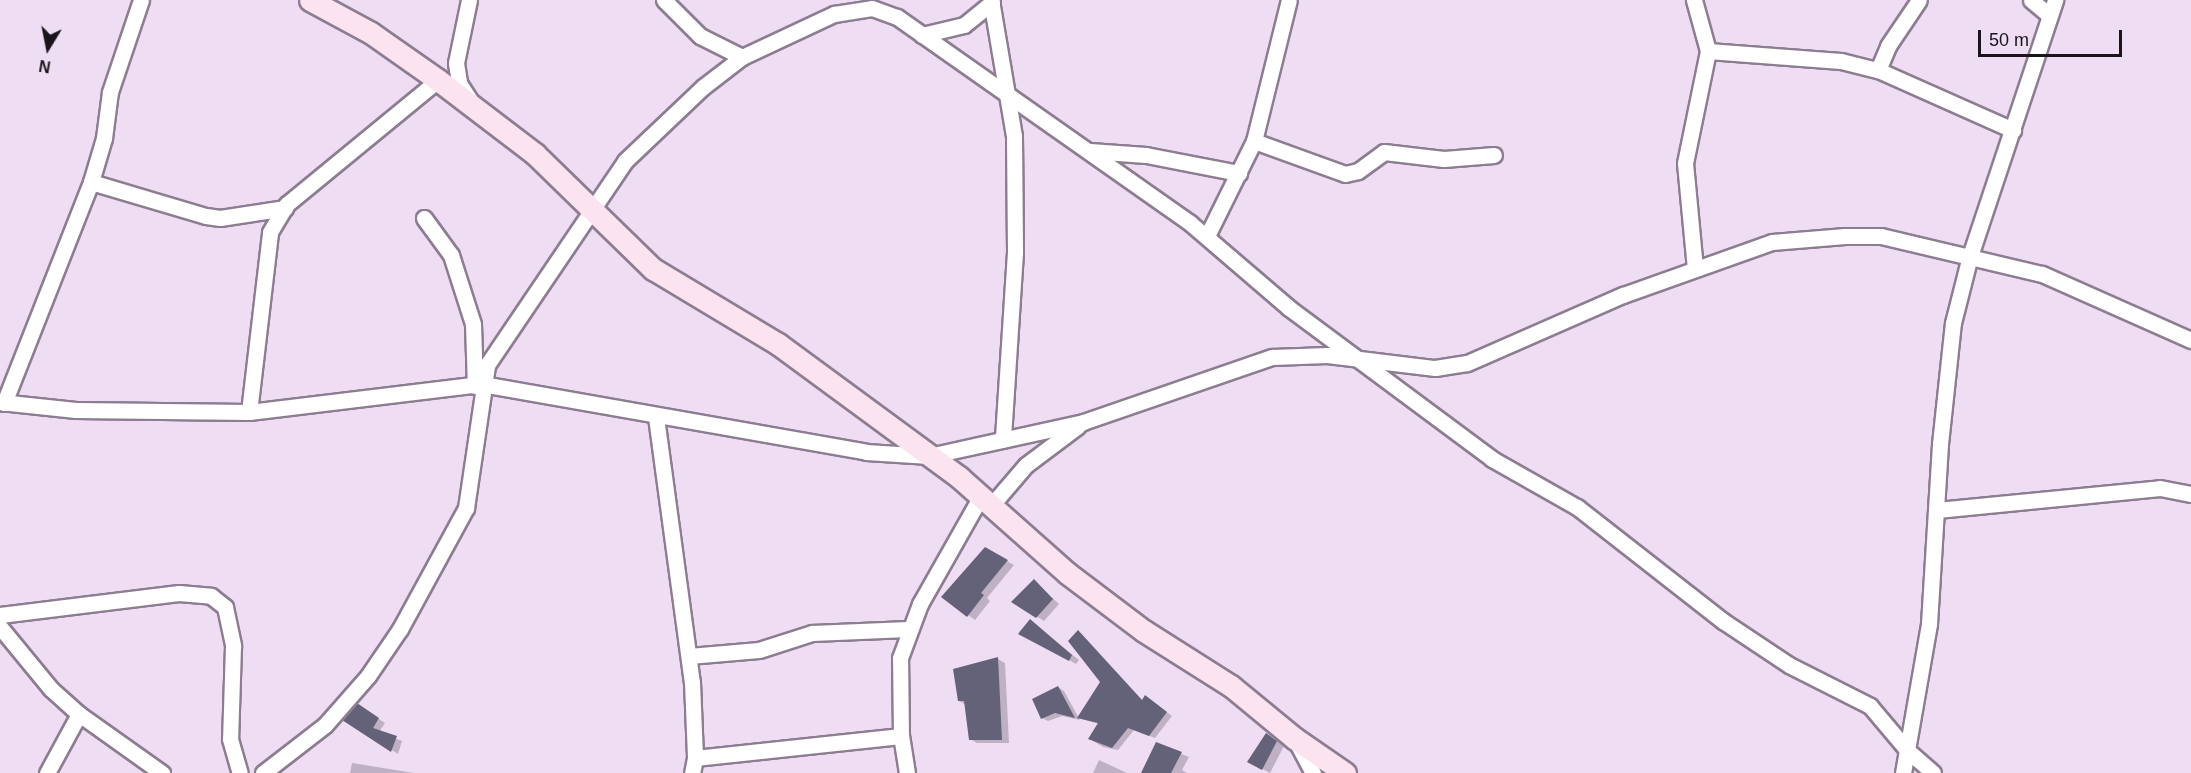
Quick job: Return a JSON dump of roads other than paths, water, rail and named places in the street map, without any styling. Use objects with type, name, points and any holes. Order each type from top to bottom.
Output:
[{"type":"street","points":[[141,0],[110,92],[104,138],[91,182],[2,402],[76,410],[249,412],[479,385],[866,452],[929,456],[1083,422],[1272,357],[1327,355],[1435,368],[1467,363],[1623,295],[1772,242],[1804,237],[1881,236],[1970,256],[2067,283],[2191,340]]},
{"type":"street","points":[[310,0],[371,33],[438,80],[535,154],[653,269],[778,344],[929,456],[1067,573],[1144,631],[1231,686],[1294,738],[1345,773]]},
{"type":"street","points":[[469,0],[456,63],[459,83],[477,112]]},
{"type":"street","points":[[664,0],[700,36],[742,57]]},
{"type":"street","points":[[1207,236],[1254,141],[1289,0]]},
{"type":"street","points":[[1694,0],[1708,51],[1685,163],[1695,269]]},
{"type":"street","points":[[1878,70],[1888,46],[1919,0]]},
{"type":"street","points":[[2031,0],[2049,15]]},
{"type":"street","points":[[1903,773],[1929,624],[1953,323],[1970,256],[2055,0]]},
{"type":"street","points":[[922,34],[964,25],[992,1]]},
{"type":"street","points":[[992,1],[1014,136],[1015,252],[1004,440]]},
{"type":"street","points":[[479,385],[487,365],[625,160],[742,57],[834,14],[858,8],[884,11],[922,34],[1090,151],[1207,236],[1289,308],[1363,360],[1492,459],[1576,507],[1723,621],[1789,664],[1862,700],[1884,720],[1908,751],[1933,773]]},
{"type":"street","points":[[1708,51],[1841,61],[1878,70],[2013,130]]},
{"type":"street","points":[[249,412],[270,232],[285,208],[438,80]]},
{"type":"street","points":[[1254,141],[1346,174],[1358,171],[1384,153],[1444,159],[1494,155]]},
{"type":"street","points":[[1090,151],[1146,154],[1239,173]]},
{"type":"street","points":[[91,182],[206,216],[220,218],[285,208]]},
{"type":"street","points":[[263,773],[325,725],[368,676],[400,629],[466,508],[479,385],[473,324],[452,255],[424,218]]},
{"type":"street","points":[[656,417],[689,656],[694,766],[902,736]]},
{"type":"street","points":[[907,773],[902,736],[900,658],[908,629],[985,502],[1026,465],[1083,422]]},
{"type":"street","points":[[1937,510],[2160,488],[2191,494]]},
{"type":"street","points":[[0,615],[180,593],[211,596],[225,606],[233,646],[230,739],[240,773]]},
{"type":"street","points":[[0,627],[51,689],[79,714],[162,773]]},
{"type":"street","points":[[689,656],[759,650],[812,633],[908,629]]},
{"type":"street","points":[[47,773],[79,714]]},
{"type":"street","points":[[1294,738],[1313,773]]}]
